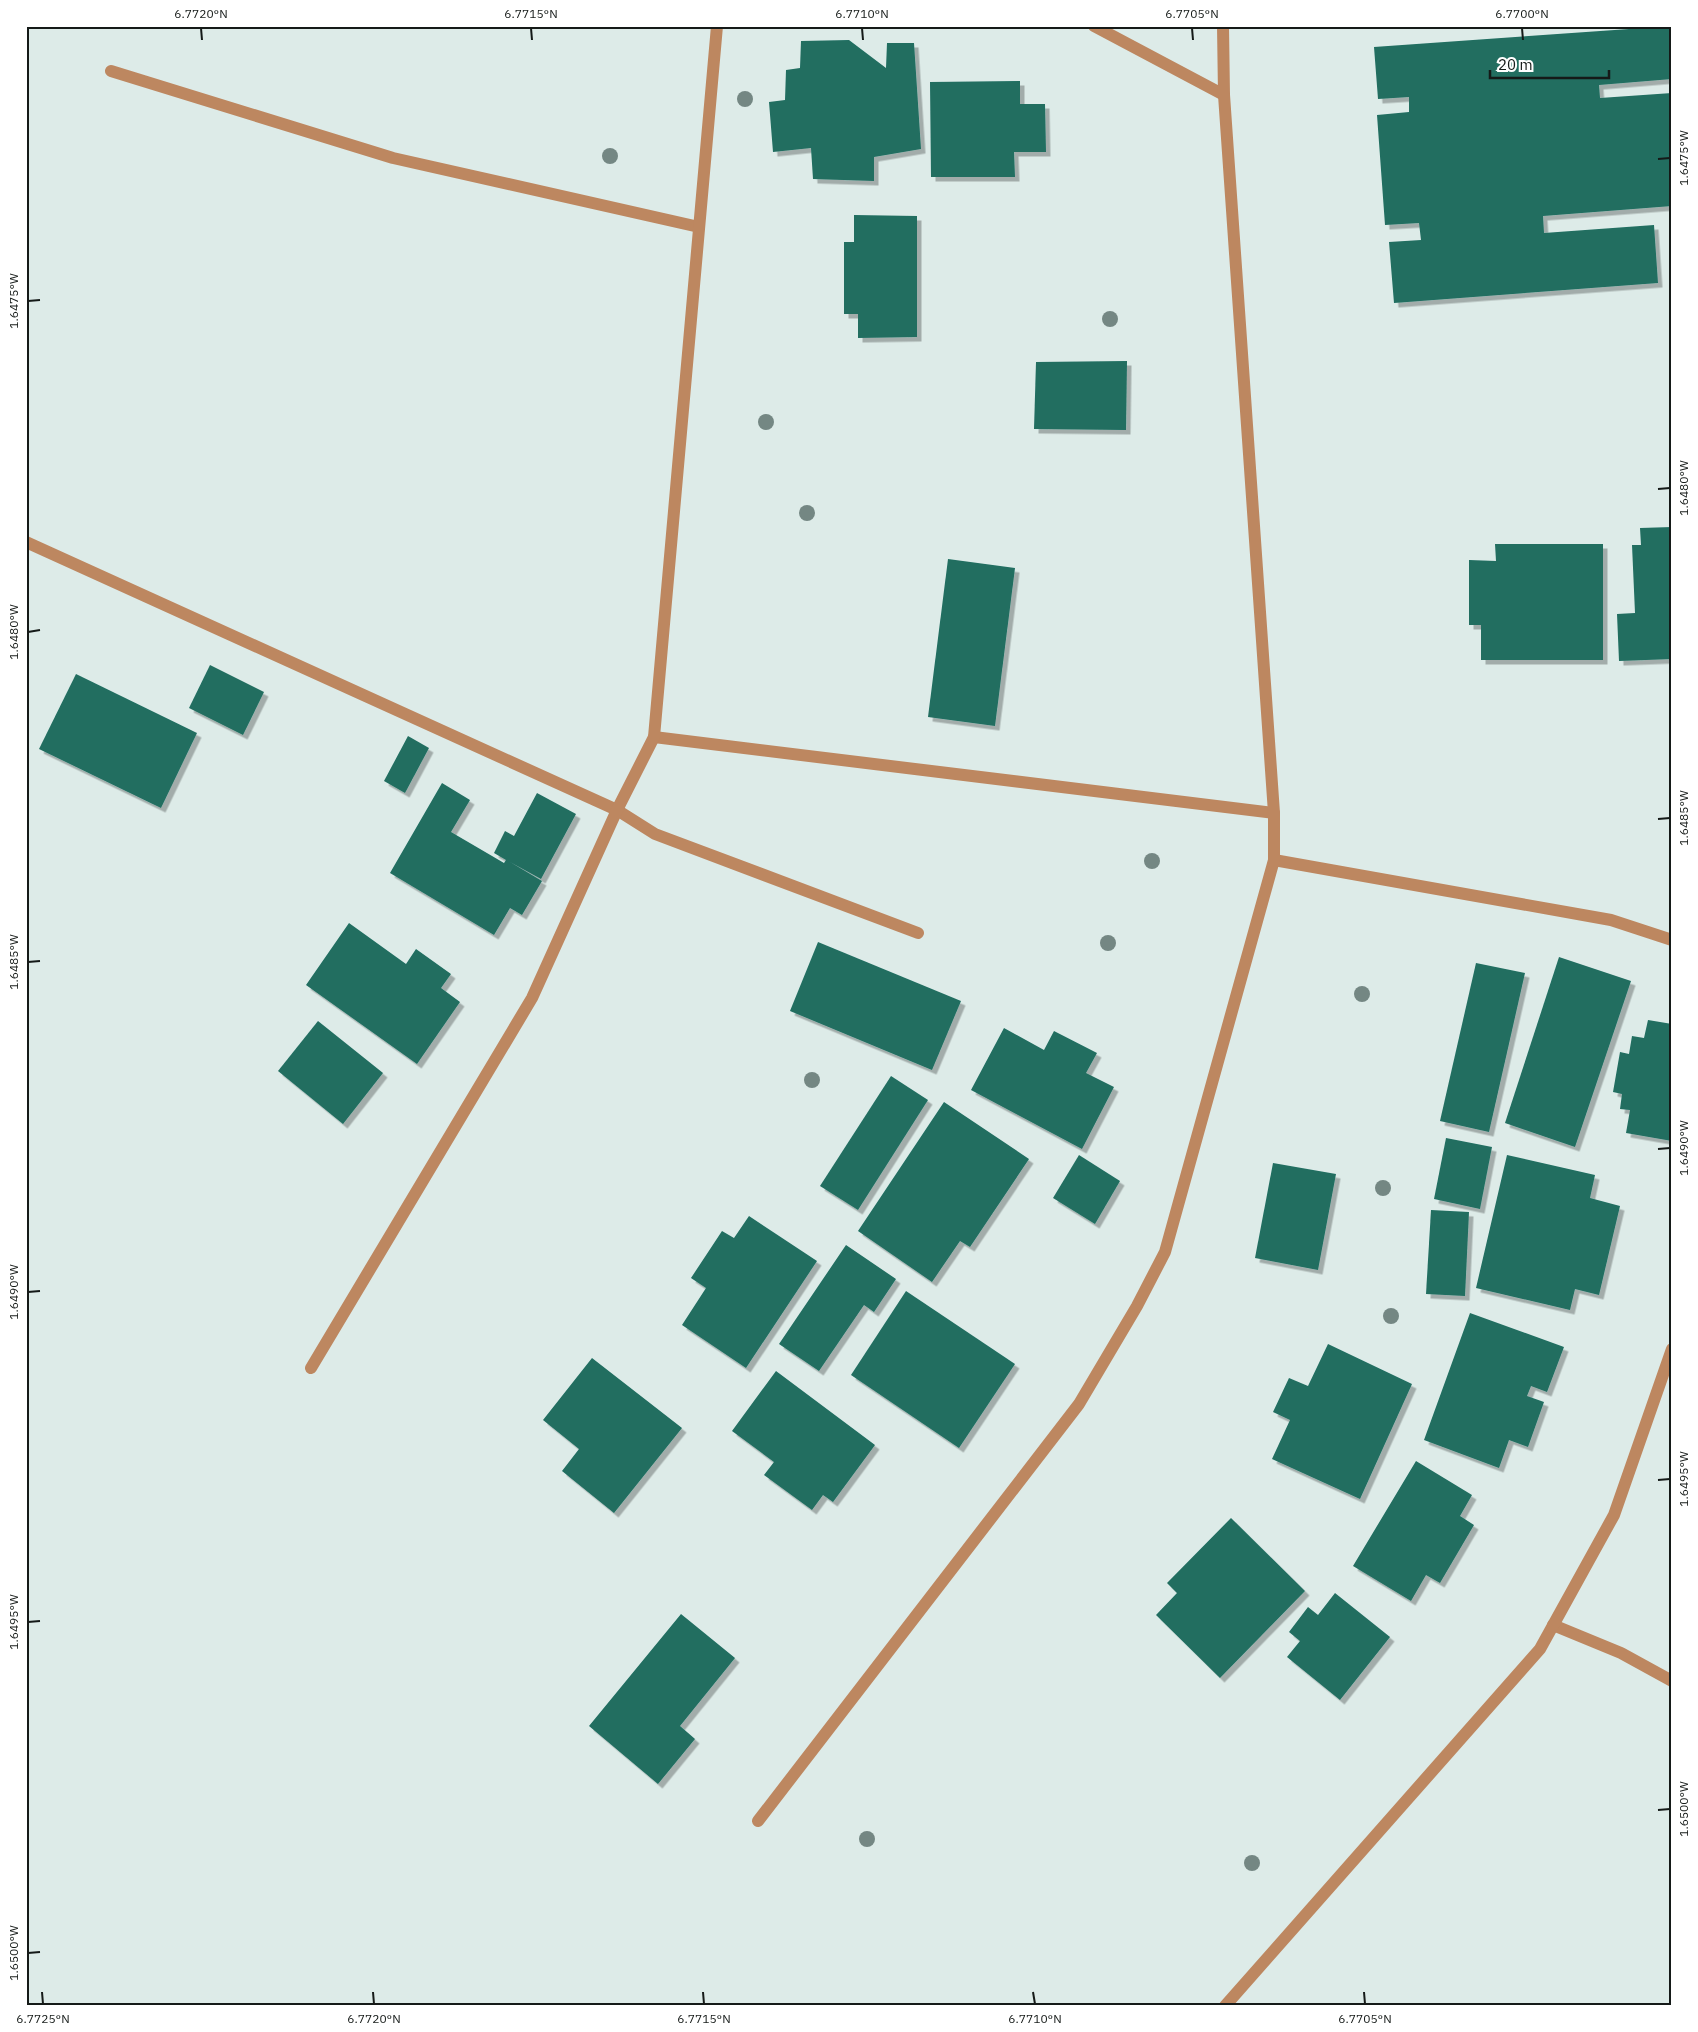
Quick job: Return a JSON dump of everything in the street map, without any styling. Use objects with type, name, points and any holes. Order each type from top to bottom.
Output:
[{"type":"street","points":[[312,1368],[532,998],[617,810],[654,737],[717,26]]},
{"type":"street","points":[[1094,26],[1224,95]]},
{"type":"street","points":[[758,1821],[1079,1404],[1137,1306],[1165,1252],[1274,860],[1274,813],[1224,95],[1222,26]]},
{"type":"street","points":[[112,71],[393,158],[699,227]]},
{"type":"street","points":[[26,542],[617,810],[655,834],[918,933]]},
{"type":"street","points":[[654,737],[1274,813]]},
{"type":"street","points":[[1274,860],[1611,920],[1672,940]]},
{"type":"street","points":[[1225,2006],[1540,1648],[1614,1515],[1672,1349]]},
{"type":"street","points":[[1553,1625],[1621,1653],[1672,1681]]},
{"type":"building","points":[[1672,26],[1672,79],[1599,85],[1600,98],[1672,93],[1672,206],[1543,216],[1544,233],[1654,225],[1658,283],[1394,303],[1389,242],[1421,240],[1419,223],[1385,225],[1377,115],[1409,112],[1409,97],[1378,99],[1374,47]]},
{"type":"building","points":[[849,40],[886,68],[887,43],[914,43],[921,149],[874,157],[874,181],[813,179],[811,148],[773,152],[769,102],[785,100],[786,70],[800,68],[801,41]]},
{"type":"building","points":[[1020,81],[1020,104],[1045,104],[1046,152],[1014,152],[1015,177],[931,177],[930,82]]},
{"type":"building","points":[[854,215],[917,216],[917,337],[858,338],[858,314],[844,314],[844,242],[854,242]]},
{"type":"building","points":[[1127,361],[1126,430],[1034,429],[1036,362]]},
{"type":"building","points":[[1672,527],[1672,659],[1619,661],[1617,614],[1635,613],[1632,545],[1641,545],[1640,528]]},
{"type":"building","points":[[1495,544],[1603,544],[1603,660],[1481,660],[1481,625],[1469,625],[1469,560],[1496,561]]},
{"type":"building","points":[[948,559],[1015,568],[995,726],[928,717]]},
{"type":"building","points":[[210,665],[264,692],[243,735],[189,708]]},
{"type":"building","points":[[76,674],[197,733],[161,808],[39,749]]},
{"type":"building","points":[[408,736],[429,748],[405,793],[384,781]]},
{"type":"building","points":[[442,783],[470,800],[451,832],[504,863],[506,860],[494,853],[505,831],[514,836],[537,793],[576,814],[541,879],[510,862],[542,881],[522,915],[510,908],[494,935],[390,873]]},
{"type":"building","points":[[349,923],[406,964],[416,949],[451,974],[441,988],[460,1002],[417,1064],[306,985]]},
{"type":"building","points":[[818,942],[961,1001],[932,1070],[790,1011]]},
{"type":"building","points":[[1559,957],[1631,981],[1575,1147],[1505,1123]]},
{"type":"building","points":[[1476,963],[1525,973],[1489,1132],[1440,1121]]},
{"type":"building","points":[[1648,1020],[1672,1024],[1672,1141],[1626,1133],[1630,1110],[1620,1109],[1622,1094],[1613,1092],[1620,1052],[1629,1054],[1632,1036],[1644,1038]]},
{"type":"building","points":[[318,1021],[383,1073],[343,1124],[278,1071]]},
{"type":"building","points":[[1004,1028],[1044,1050],[1054,1031],[1097,1053],[1086,1073],[1114,1087],[1082,1149],[971,1090]]},
{"type":"building","points":[[891,1076],[928,1100],[858,1210],[820,1186]]},
{"type":"building","points":[[944,1102],[1029,1159],[970,1247],[960,1241],[932,1282],[858,1231]]},
{"type":"building","points":[[1446,1138],[1492,1147],[1480,1209],[1434,1199]]},
{"type":"building","points":[[1079,1155],[1120,1181],[1095,1224],[1053,1198]]},
{"type":"building","points":[[1507,1155],[1595,1175],[1590,1198],[1620,1206],[1599,1295],[1575,1289],[1570,1310],[1476,1288]]},
{"type":"building","points":[[1273,1163],[1336,1174],[1318,1270],[1255,1258]]},
{"type":"building","points":[[1431,1210],[1469,1212],[1465,1296],[1426,1294]]},
{"type":"building","points":[[749,1216],[817,1261],[746,1368],[682,1325],[706,1288],[691,1278],[722,1231],[734,1238]]},
{"type":"building","points":[[846,1245],[896,1279],[874,1312],[864,1305],[819,1371],[779,1344]]},
{"type":"building","points":[[906,1291],[1015,1364],[959,1448],[851,1375]]},
{"type":"building","points":[[1470,1313],[1564,1347],[1547,1392],[1531,1386],[1527,1396],[1544,1402],[1528,1447],[1509,1440],[1499,1468],[1424,1440]]},
{"type":"building","points":[[1328,1344],[1412,1384],[1360,1499],[1272,1459],[1290,1420],[1273,1412],[1289,1378],[1308,1386]]},
{"type":"building","points":[[592,1358],[682,1428],[614,1513],[562,1471],[579,1449],[543,1420]]},
{"type":"building","points":[[776,1371],[875,1445],[833,1502],[823,1495],[812,1510],[764,1475],[774,1462],[732,1431]]},
{"type":"building","points":[[1416,1461],[1472,1495],[1460,1516],[1474,1525],[1440,1583],[1426,1575],[1411,1601],[1353,1566]]},
{"type":"building","points":[[1231,1518],[1305,1591],[1220,1678],[1156,1615],[1177,1593],[1167,1583]]},
{"type":"building","points":[[1335,1593],[1390,1637],[1340,1700],[1287,1657],[1300,1641],[1289,1632],[1308,1607],[1318,1615]]},
{"type":"building","points":[[681,1614],[735,1658],[680,1726],[695,1739],[658,1784],[589,1726]]}]
